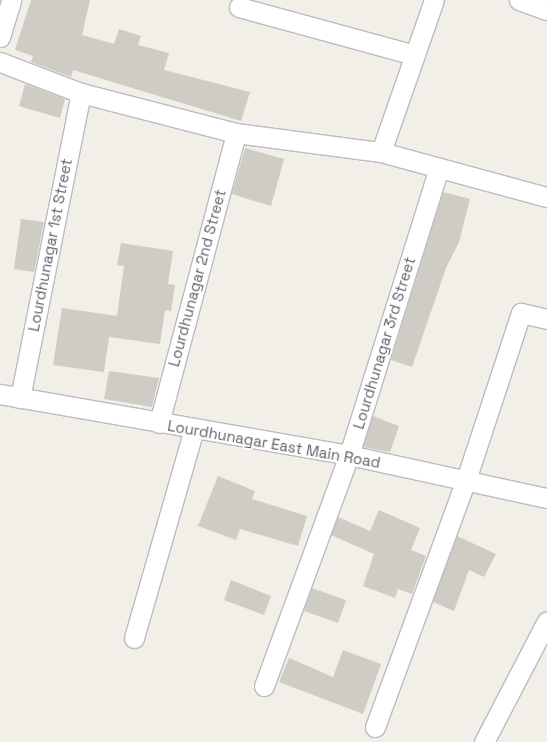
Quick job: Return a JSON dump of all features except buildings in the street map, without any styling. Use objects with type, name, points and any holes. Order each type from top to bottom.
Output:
[{"type":"street","points":[[0,37],[10,0]]},
{"type":"street","points":[[382,152],[434,0]]},
{"type":"street","points":[[518,0],[547,10]]},
{"type":"street","points":[[239,7],[415,56]]},
{"type":"street","points":[[0,62],[81,93],[236,133],[382,152],[547,197]]},
{"type":"street","name":"Lourdhunagar 1st Street","points":[[20,398],[81,93]]},
{"type":"street","name":"Lourdhunagar 2nd Street","points":[[159,423],[236,133]]},
{"type":"street","name":"Lourdhunagar 3rd Street","points":[[264,686],[349,456],[439,168]]},
{"type":"street","points":[[375,728],[466,480],[521,313],[547,319]]},
{"type":"street","name":"Lourdhunagar East Main Road","points":[[0,394],[349,456],[547,498]]},
{"type":"street","points":[[134,638],[194,429]]},
{"type":"street","points":[[484,742],[547,621]]}]
